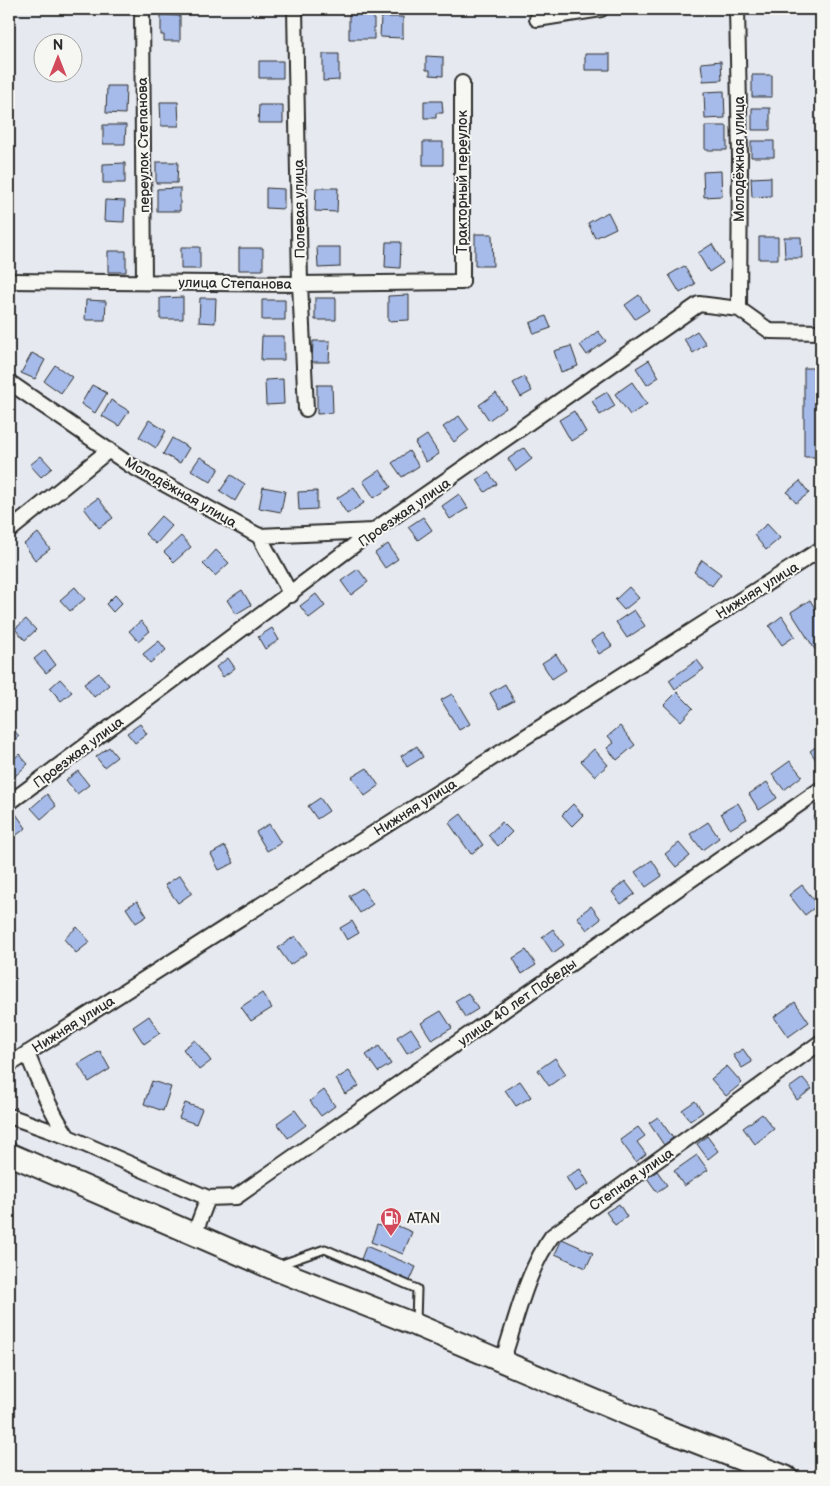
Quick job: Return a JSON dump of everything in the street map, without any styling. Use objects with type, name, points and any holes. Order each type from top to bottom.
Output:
[{"type":"main road","points":[[9,1154],[272,1268],[786,1477]]},
{"type":"street","name":"переулок Степанова","points":[[142,9],[144,282]]},
{"type":"street","name":"Полевая улица","points":[[295,9],[300,284],[306,408]]},
{"type":"street","points":[[537,19],[601,9]]},
{"type":"street","name":"Молодёжная улица","points":[[738,9],[740,156],[739,309]]},
{"type":"street","name":"Тракторный переулок","points":[[462,83],[462,282]]},
{"type":"street","name":"улица Степанова","points":[[9,281],[300,284],[462,282]]},
{"type":"street","name":"Проезжая улица","points":[[9,803],[291,595],[373,531],[699,304],[739,309],[770,331],[821,332]]},
{"type":"street","name":"Молодёжная улица","points":[[9,382],[130,465],[259,536]]},
{"type":"street","points":[[9,531],[109,450]]},
{"type":"street","points":[[291,595],[259,536],[373,531]]},
{"type":"street","name":"Нижняя улица","points":[[9,1065],[821,549]]},
{"type":"street","name":"улица 40 лет Победы","points":[[208,1198],[236,1197],[821,789]]},
{"type":"street","name":"Степная улица","points":[[502,1362],[533,1271],[543,1249],[552,1236],[821,1042]]},
{"type":"street","points":[[28,1053],[42,1093],[54,1117],[68,1137]]},
{"type":"street","points":[[9,1116],[68,1137],[208,1198],[194,1235]]},
{"type":"lane","points":[[272,1268],[325,1249],[417,1289],[416,1325]]},
{"type":"building","points":[[349,14],[374,14],[374,39],[349,39]]},
{"type":"building","points":[[161,15],[180,16],[180,41],[164,41],[164,35],[161,35]]},
{"type":"building","points":[[381,17],[403,17],[403,38],[380,37]]},
{"type":"building","points":[[323,54],[339,54],[339,80],[323,81]]},
{"type":"building","points":[[585,54],[610,54],[610,70],[585,70]]},
{"type":"building","points":[[426,56],[443,57],[443,76],[430,75],[430,70],[426,70]]},
{"type":"building","points":[[259,61],[283,61],[283,78],[259,78]]},
{"type":"building","points":[[721,61],[722,80],[703,81],[701,63]]},
{"type":"building","points":[[752,75],[772,75],[772,97],[752,97]]},
{"type":"building","points":[[107,86],[126,86],[125,114],[106,113]]},
{"type":"building","points":[[724,91],[725,118],[705,119],[704,92]]},
{"type":"building","points":[[424,101],[442,101],[443,113],[436,113],[436,118],[424,118]]},
{"type":"building","points":[[160,102],[178,102],[179,126],[161,126]]},
{"type":"building","points":[[259,105],[283,105],[283,123],[258,123]]},
{"type":"building","points":[[752,108],[770,108],[770,130],[752,130]]},
{"type":"building","points":[[103,125],[126,125],[125,144],[103,144]]},
{"type":"building","points":[[705,126],[727,126],[727,150],[705,150]]},
{"type":"building","points":[[751,141],[774,141],[774,157],[751,157]]},
{"type":"building","points":[[423,142],[443,142],[443,165],[423,165]]},
{"type":"building","points":[[156,162],[178,162],[177,183],[156,183]]},
{"type":"building","points":[[125,163],[125,183],[103,183],[103,164]]},
{"type":"building","points":[[721,171],[722,196],[704,197],[703,172]]},
{"type":"building","points":[[771,177],[771,196],[752,197],[751,178]]},
{"type":"building","points":[[180,188],[180,211],[157,211],[157,189]]},
{"type":"building","points":[[266,188],[284,189],[284,209],[266,208]]},
{"type":"building","points":[[316,188],[338,188],[337,212],[315,211]]},
{"type":"building","points":[[105,200],[125,201],[124,222],[104,221]]},
{"type":"building","points":[[608,212],[616,228],[595,238],[588,223]]},
{"type":"building","points":[[475,234],[492,234],[493,266],[475,266]]},
{"type":"building","points":[[759,237],[778,237],[778,259],[759,259]]},
{"type":"building","points":[[784,237],[801,237],[802,258],[785,258]]},
{"type":"building","points":[[386,242],[401,242],[400,268],[385,267]]},
{"type":"building","points":[[712,244],[723,263],[709,272],[698,253]]},
{"type":"building","points":[[181,247],[200,247],[200,269],[181,269]]},
{"type":"building","points":[[317,247],[340,247],[340,267],[318,268]]},
{"type":"building","points":[[239,248],[263,248],[263,270],[239,270]]},
{"type":"building","points":[[108,251],[126,251],[126,272],[108,272]]},
{"type":"building","points":[[684,266],[695,284],[680,293],[669,275]]},
{"type":"building","points":[[409,295],[409,320],[388,321],[388,296]]},
{"type":"building","points":[[639,295],[649,310],[635,319],[625,305]]},
{"type":"building","points":[[183,297],[183,319],[160,319],[160,298]]},
{"type":"building","points":[[200,298],[216,298],[215,323],[199,322]]},
{"type":"building","points":[[315,298],[336,298],[336,320],[315,320]]},
{"type":"building","points":[[86,300],[106,301],[105,320],[85,320]]},
{"type":"building","points":[[262,300],[285,300],[285,320],[262,320]]},
{"type":"building","points":[[546,316],[551,328],[534,334],[530,323]]},
{"type":"building","points":[[598,331],[606,341],[587,355],[580,345]]},
{"type":"building","points":[[697,331],[706,344],[693,353],[684,339]]},
{"type":"building","points":[[262,336],[284,336],[284,360],[261,360]]},
{"type":"building","points":[[313,341],[330,341],[329,362],[312,362]]},
{"type":"building","points":[[571,346],[578,366],[561,372],[554,351]]},
{"type":"building","points":[[32,353],[45,360],[35,379],[21,373]]},
{"type":"building","points":[[649,360],[659,377],[647,385],[636,368]]},
{"type":"building","points":[[55,365],[72,377],[61,393],[44,381]]},
{"type":"building","points":[[804,368],[821,368],[821,457],[804,457]]},
{"type":"building","points":[[524,377],[532,391],[521,397],[513,383]]},
{"type":"building","points":[[283,379],[284,404],[266,405],[265,380]]},
{"type":"building","points":[[632,382],[647,404],[630,415],[615,394]]},
{"type":"building","points":[[92,385],[107,393],[95,413],[81,404]]},
{"type":"building","points":[[317,385],[332,385],[333,413],[317,414]]},
{"type":"building","points":[[607,392],[615,406],[600,415],[592,401]]},
{"type":"building","points":[[496,393],[506,408],[489,420],[479,405]]},
{"type":"building","points":[[111,400],[129,411],[119,426],[102,416]]},
{"type":"building","points":[[574,411],[586,432],[571,441],[559,420]]},
{"type":"building","points":[[459,416],[469,430],[454,442],[443,427]]},
{"type":"building","points":[[149,420],[166,431],[156,448],[139,437]]},
{"type":"building","points":[[427,435],[439,454],[426,462],[415,443]]},
{"type":"building","points":[[172,438],[189,448],[180,463],[163,454]]},
{"type":"building","points":[[524,448],[532,459],[516,471],[508,459]]},
{"type":"building","points":[[409,451],[419,466],[402,477],[392,463]]},
{"type":"building","points":[[41,456],[52,468],[41,477],[30,465]]},
{"type":"building","points":[[200,457],[219,468],[211,482],[191,470]]},
{"type":"building","points":[[380,470],[391,487],[374,498],[363,481]]},
{"type":"building","points":[[488,472],[497,484],[485,492],[477,480]]},
{"type":"building","points":[[231,475],[245,484],[235,501],[220,491]]},
{"type":"building","points":[[800,481],[809,493],[796,503],[787,492]]},
{"type":"building","points":[[263,487],[285,491],[281,512],[259,508]]},
{"type":"building","points":[[354,487],[364,503],[347,514],[337,498]]},
{"type":"building","points":[[317,491],[317,509],[299,510],[298,492]]},
{"type":"building","points":[[459,494],[468,508],[450,519],[442,506]]},
{"type":"building","points":[[98,498],[113,518],[99,528],[84,508]]},
{"type":"building","points":[[161,516],[172,526],[156,544],[145,534]]},
{"type":"building","points":[[423,517],[432,530],[418,540],[408,527]]},
{"type":"building","points":[[767,524],[780,538],[766,550],[754,535]]},
{"type":"building","points":[[38,533],[50,549],[35,560],[24,544]]},
{"type":"building","points":[[181,536],[191,547],[174,562],[164,552]]},
{"type":"building","points":[[388,544],[398,559],[385,568],[375,553]]},
{"type":"building","points":[[216,550],[229,563],[215,576],[203,564]]},
{"type":"building","points":[[702,560],[721,574],[712,586],[694,572]]},
{"type":"building","points":[[358,569],[368,582],[351,595],[341,581]]},
{"type":"building","points":[[75,587],[85,599],[70,611],[60,600]]},
{"type":"building","points":[[629,587],[639,598],[624,610],[615,600]]},
{"type":"building","points":[[242,590],[251,605],[236,614],[227,600]]},
{"type":"building","points":[[316,594],[325,606],[309,618],[300,606]]},
{"type":"building","points":[[115,595],[122,603],[113,612],[106,604]]},
{"type":"building","points":[[810,600],[821,618],[821,659],[791,612]]},
{"type":"building","points":[[634,610],[645,626],[627,638],[616,622]]},
{"type":"building","points":[[782,616],[795,636],[782,645],[769,626]]},
{"type":"building","points":[[26,619],[36,630],[25,640],[15,629]]},
{"type":"building","points":[[141,621],[150,631],[138,641],[129,631]]},
{"type":"building","points":[[272,628],[279,640],[265,649],[258,637]]},
{"type":"building","points":[[603,633],[612,646],[599,654],[591,641]]},
{"type":"building","points":[[159,641],[166,650],[150,663],[143,654]]},
{"type":"building","points":[[45,650],[56,665],[46,673],[34,659]]},
{"type":"building","points":[[556,654],[566,670],[552,679],[542,663]]},
{"type":"building","points":[[228,658],[235,668],[223,677],[216,667]]},
{"type":"building","points":[[697,660],[704,669],[675,689],[669,680]]},
{"type":"building","points":[[99,673],[109,685],[94,697],[84,684]]},
{"type":"building","points":[[60,679],[72,692],[61,701],[50,688]]},
{"type":"building","points":[[505,684],[514,701],[499,709],[490,693]]},
{"type":"building","points":[[677,692],[693,708],[681,721],[664,705]]},
{"type":"building","points":[[452,694],[470,724],[459,730],[441,700]]},
{"type":"building","points":[[140,724],[147,734],[135,743],[127,733]]},
{"type":"building","points":[[9,725],[19,736],[9,745]]},
{"type":"building","points":[[620,726],[635,745],[617,760],[607,748],[614,743],[608,736]]},
{"type":"building","points":[[821,743],[821,767],[810,751]]},
{"type":"building","points":[[417,746],[423,757],[407,767],[401,756]]},
{"type":"building","points":[[109,747],[117,757],[104,767],[96,757]]},
{"type":"building","points":[[594,749],[608,765],[595,776],[581,761]]},
{"type":"building","points":[[19,754],[28,764],[14,777],[9,771],[9,764]]},
{"type":"building","points":[[790,761],[802,776],[784,790],[772,774]]},
{"type":"building","points":[[367,768],[379,786],[365,796],[352,777]]},
{"type":"building","points":[[78,771],[89,785],[77,794],[66,780]]},
{"type":"building","points":[[767,782],[777,798],[759,810],[749,794]]},
{"type":"building","points":[[47,794],[56,806],[41,819],[31,808]]},
{"type":"building","points":[[320,798],[329,811],[317,819],[308,806]]},
{"type":"building","points":[[738,803],[747,819],[730,829],[721,813]]},
{"type":"building","points":[[573,804],[583,815],[572,826],[562,815]]},
{"type":"building","points":[[821,812],[821,829],[813,818]]},
{"type":"building","points":[[16,814],[26,828],[14,837],[9,830],[9,819]]},
{"type":"building","points":[[461,814],[483,845],[471,854],[449,823]]},
{"type":"building","points":[[502,822],[512,832],[498,846],[488,835]]},
{"type":"building","points":[[708,822],[719,838],[702,850],[690,834]]},
{"type":"building","points":[[269,824],[281,843],[267,851],[256,832]]},
{"type":"building","points":[[679,843],[690,856],[676,867],[665,854]]},
{"type":"building","points":[[225,846],[234,863],[219,870],[211,854]]},
{"type":"building","points":[[652,860],[662,876],[646,887],[635,872]]},
{"type":"building","points":[[180,875],[192,893],[178,903],[165,885]]},
{"type":"building","points":[[625,881],[635,894],[621,904],[612,892]]},
{"type":"building","points":[[802,885],[818,905],[805,915],[789,895]]},
{"type":"building","points":[[362,888],[373,904],[360,913],[349,896]]},
{"type":"building","points":[[137,901],[147,916],[136,923],[126,908]]},
{"type":"building","points":[[591,906],[601,919],[587,930],[577,917]]},
{"type":"building","points":[[352,921],[359,933],[347,940],[340,928]]},
{"type":"building","points":[[77,927],[90,942],[76,953],[64,939]]},
{"type":"building","points":[[553,929],[564,945],[553,953],[542,937]]},
{"type":"building","points":[[295,936],[307,953],[290,965],[278,948]]},
{"type":"building","points":[[526,950],[536,965],[522,974],[513,958]]},
{"type":"building","points":[[262,993],[272,1008],[251,1021],[241,1007]]},
{"type":"building","points":[[468,993],[478,1009],[465,1017],[455,1001]]},
{"type":"building","points":[[795,1002],[809,1022],[788,1037],[774,1017]]},
{"type":"building","points":[[441,1011],[452,1028],[432,1040],[421,1023]]},
{"type":"building","points":[[149,1016],[160,1033],[144,1044],[133,1027]]},
{"type":"building","points":[[411,1028],[422,1045],[407,1053],[397,1037]]},
{"type":"building","points":[[195,1040],[211,1061],[199,1070],[183,1049]]},
{"type":"building","points":[[379,1046],[391,1064],[378,1072],[366,1055]]},
{"type":"building","points":[[743,1049],[752,1062],[742,1068],[733,1055]]},
{"type":"building","points":[[100,1051],[110,1069],[89,1082],[78,1064]]},
{"type":"building","points":[[555,1058],[566,1074],[549,1086],[538,1070]]},
{"type":"building","points":[[727,1066],[742,1083],[726,1096],[711,1079]]},
{"type":"building","points":[[349,1071],[359,1086],[345,1094],[336,1079]]},
{"type":"building","points":[[803,1078],[812,1089],[797,1100],[789,1088]]},
{"type":"building","points":[[152,1081],[171,1087],[163,1111],[144,1104]]},
{"type":"building","points":[[520,1081],[531,1097],[516,1106],[505,1090]]},
{"type":"building","points":[[324,1090],[335,1106],[321,1116],[310,1101]]},
{"type":"building","points":[[695,1101],[703,1112],[690,1121],[682,1110]]},
{"type":"building","points":[[185,1103],[202,1109],[196,1124],[179,1118]]},
{"type":"building","points":[[295,1110],[306,1125],[288,1138],[277,1123]]},
{"type":"building","points":[[762,1114],[774,1129],[755,1144],[743,1128]]},
{"type":"building","points":[[658,1117],[673,1138],[664,1145],[649,1123]]},
{"type":"building","points":[[638,1127],[645,1136],[637,1142],[646,1154],[636,1162],[620,1140]]},
{"type":"building","points":[[707,1136],[718,1151],[708,1159],[697,1144]]},
{"type":"building","points":[[697,1155],[708,1170],[684,1186],[674,1171]]},
{"type":"building","points":[[580,1169],[589,1184],[575,1192],[566,1177]]},
{"type":"building","points":[[657,1171],[667,1185],[657,1192],[647,1178]]},
{"type":"building","points":[[619,1204],[627,1217],[615,1225],[606,1212]]},
{"type":"building","name":"ATAN","points":[[386,1221],[412,1232],[403,1254],[371,1242],[377,1225],[383,1227]]},
{"type":"building","points":[[562,1239],[593,1253],[586,1268],[555,1254]]},
{"type":"building","points":[[366,1246],[416,1267],[409,1283],[360,1262]]},
{"type":"place","name":"ATAN","points":[[391,1237]]}]
